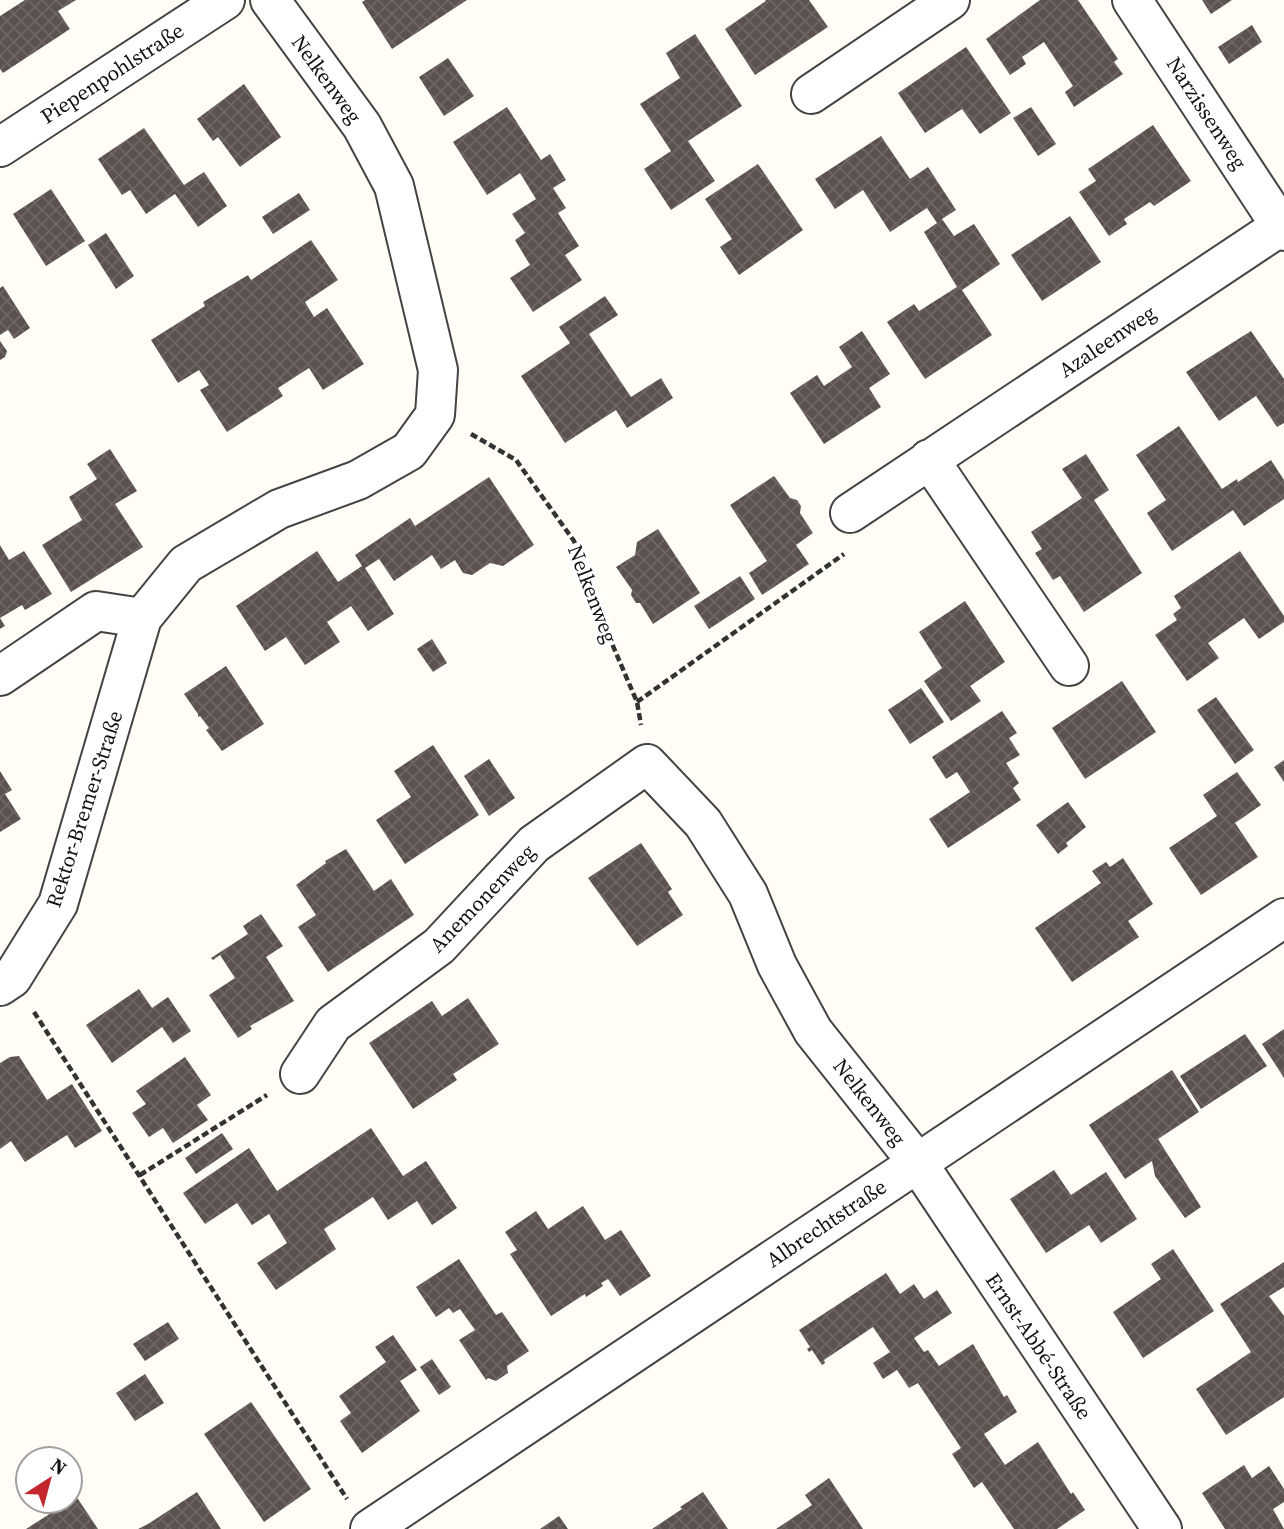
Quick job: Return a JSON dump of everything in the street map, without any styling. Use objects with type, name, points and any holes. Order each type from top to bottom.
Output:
[{"type":"street","name":"Piepenpohlstraße","points":[[0,147],[225,0]]},
{"type":"street","name":"Nelkenweg","points":[[270,0],[362,126],[394,186],[438,370],[435,415]]},
{"type":"street","points":[[811,94],[950,0]]},
{"type":"street","name":"Narzissenweg","points":[[1132,0],[1283,227]]},
{"type":"street","name":"Azaleenweg","points":[[850,513],[1283,227]]},
{"type":"street","name":"Rektor-Bremer-Straße","points":[[6,982],[58,904],[142,618],[186,564],[279,509],[358,480],[409,451],[435,415]]},
{"type":"street","points":[[929,459],[1069,666]]},
{"type":"street","points":[[0,676],[96,611],[142,618]]},
{"type":"street","name":"Nelkenweg","points":[[647,764],[703,823],[748,894],[777,965],[813,1031],[917,1162]]},
{"type":"street","name":"Anemonenweg","points":[[300,1074],[333,1024],[439,946],[534,844],[647,764]]},
{"type":"street","name":"Albrechtstraße","points":[[361,1518],[917,1162],[1284,918]]},
{"type":"street","name":"Ernst-Abbé-Straße","points":[[917,1162],[1162,1529]]},
{"type":"path","name":"Nelkenweg","points":[[435,415],[516,460],[574,541],[598,611],[637,702],[647,764]]},
{"type":"path","points":[[637,702],[850,549],[850,513]]},
{"type":"path","points":[[6,982],[140,1175],[361,1518]]},
{"type":"path","points":[[140,1175],[300,1074]]},
{"type":"building","points":[[25,0],[76,0],[58,11],[70,29],[3,73],[0,69],[0,16]]},
{"type":"building","points":[[467,0],[392,49],[362,2]]},
{"type":"building","points":[[765,0],[809,0],[828,27],[755,75],[725,29]]},
{"type":"building","points":[[1040,0],[1078,0],[1118,59],[1114,62],[1123,74],[1074,107],[1065,92],[1073,86],[1044,42],[1022,57],[1026,64],[1010,75],[986,39]]},
{"type":"building","points":[[1202,0],[1232,0],[1211,14]]},
{"type":"building","points":[[1252,25],[1262,42],[1229,64],[1218,47]]},
{"type":"building","points":[[695,34],[742,106],[688,141],[715,181],[671,210],[644,169],[671,151],[640,104],[680,78],[666,53]]},
{"type":"building","points":[[966,47],[1011,113],[980,134],[962,109],[925,133],[898,93]]},
{"type":"building","points":[[448,58],[474,96],[444,116],[419,77]]},
{"type":"building","points":[[244,84],[281,137],[240,167],[218,137],[213,141],[197,119]]},
{"type":"building","points":[[507,107],[541,160],[550,154],[566,180],[553,188],[566,208],[558,213],[579,246],[565,255],[582,280],[533,312],[510,278],[530,265],[515,240],[525,233],[512,214],[536,199],[520,173],[487,195],[453,142]]},
{"type":"building","points":[[1031,107],[1056,144],[1038,156],[1013,118]]},
{"type":"building","points":[[1153,125],[1191,181],[1154,206],[1150,202],[1124,219],[1127,224],[1109,236],[1079,192],[1096,181],[1088,169]]},
{"type":"building","points":[[144,128],[184,185],[204,172],[227,206],[198,227],[175,194],[146,214],[130,190],[122,195],[98,159]]},
{"type":"building","points":[[881,136],[910,179],[928,167],[956,210],[942,219],[954,236],[974,224],[1000,264],[962,290],[992,335],[925,379],[887,322],[914,304],[919,311],[957,287],[924,232],[937,223],[927,208],[890,232],[863,190],[835,209],[815,179]]},
{"type":"building","points":[[758,164],[803,230],[739,275],[720,247],[732,239],[705,199]]},
{"type":"building","points":[[51,189],[85,241],[46,266],[13,214]]},
{"type":"building","points":[[299,193],[310,210],[273,234],[262,217]]},
{"type":"building","points":[[1070,216],[1101,262],[1042,301],[1011,255]]},
{"type":"building","points":[[106,233],[134,276],[116,289],[88,245]]},
{"type":"building","points":[[311,240],[338,280],[305,302],[314,317],[327,308],[364,364],[323,390],[309,368],[278,388],[283,396],[227,432],[200,390],[209,385],[199,370],[178,383],[151,340],[205,306],[203,302],[248,275],[251,280]]},
{"type":"building","points":[[3,286],[30,328],[14,339],[8,330],[0,335],[0,288]]},
{"type":"building","points":[[605,296],[618,315],[589,334],[631,397],[661,378],[673,398],[627,428],[616,410],[565,443],[521,376],[570,343],[559,327]]},
{"type":"building","points":[[862,331],[890,374],[869,388],[881,407],[824,444],[790,393],[817,375],[824,386],[852,367],[839,347]]},
{"type":"building","points":[[1251,331],[1284,379],[1284,423],[1277,427],[1256,396],[1219,421],[1186,372]]},
{"type":"building","points":[[0,341],[7,351],[5,357],[0,360]]},
{"type":"building","points":[[1179,426],[1222,489],[1237,479],[1238,482],[1271,460],[1284,480],[1284,499],[1244,526],[1233,510],[1172,551],[1147,513],[1166,500],[1136,455]]},
{"type":"building","points":[[110,449],[137,491],[115,504],[143,547],[71,592],[42,545],[82,520],[69,497],[97,479],[87,464]]},
{"type":"building","points":[[1086,454],[1109,490],[1094,500],[1142,573],[1084,612],[1060,576],[1053,580],[1035,553],[1042,549],[1031,532],[1082,498],[1062,469]]},
{"type":"building","points":[[774,476],[790,498],[797,500],[801,506],[800,513],[813,533],[796,545],[809,564],[762,595],[749,573],[767,561],[730,505]]},
{"type":"building","points":[[489,477],[534,545],[503,566],[490,563],[472,575],[463,573],[455,560],[441,569],[432,555],[394,581],[379,559],[365,568],[394,614],[368,631],[351,606],[327,622],[340,642],[305,665],[286,637],[265,651],[236,606],[317,551],[338,582],[362,566],[355,555],[410,518],[415,526]]},
{"type":"building","points":[[658,529],[700,593],[653,624],[640,603],[636,603],[631,595],[632,590],[616,567],[635,555],[637,542]]},
{"type":"building","points":[[0,545],[9,560],[24,551],[52,594],[25,610],[22,605],[0,618]]},
{"type":"building","points":[[1240,551],[1284,616],[1284,622],[1259,639],[1244,618],[1208,643],[1219,658],[1187,681],[1155,635],[1177,620],[1173,614],[1181,608],[1174,596]]},
{"type":"building","points":[[740,576],[755,599],[709,629],[694,606]]},
{"type":"building","points":[[965,601],[1005,662],[970,686],[981,701],[951,721],[924,681],[942,668],[919,632]]},
{"type":"building","points":[[432,639],[447,663],[433,672],[417,649]]},
{"type":"building","points":[[226,666],[264,724],[222,751],[184,694]]},
{"type":"building","points":[[1122,681],[1156,732],[1085,779],[1052,728]]},
{"type":"building","points":[[921,688],[944,722],[910,744],[888,710]]},
{"type":"building","points":[[1216,697],[1254,750],[1235,764],[1197,710]]},
{"type":"building","points":[[1002,711],[1017,733],[1009,738],[1020,755],[1006,763],[1019,783],[1013,788],[1021,800],[948,848],[929,819],[970,792],[957,772],[946,779],[932,757]]},
{"type":"building","points":[[433,745],[479,815],[405,864],[376,820],[411,797],[394,771]]},
{"type":"building","points":[[489,759],[515,798],[489,816],[464,776]]},
{"type":"building","points":[[1284,760],[1284,782],[1274,767]]},
{"type":"building","points":[[0,771],[12,790],[5,794],[21,819],[0,832]]},
{"type":"building","points":[[1237,772],[1261,805],[1235,823],[1258,857],[1201,895],[1169,848],[1217,816],[1203,795]]},
{"type":"building","points":[[1068,802],[1086,827],[1066,843],[1068,846],[1058,854],[1036,825]]},
{"type":"building","points":[[641,843],[672,889],[668,892],[683,915],[637,946],[588,878]]},
{"type":"building","points":[[346,849],[374,891],[391,879],[414,915],[328,972],[298,927],[316,915],[296,885],[326,863],[325,861]]},
{"type":"building","points":[[1123,858],[1153,904],[1128,921],[1139,937],[1072,982],[1035,928],[1101,883],[1092,871],[1106,862],[1110,867]]},
{"type":"building","points":[[261,914],[283,946],[266,957],[294,1001],[250,1026],[252,1029],[238,1038],[209,995],[235,978],[220,955],[213,960],[211,958],[248,934],[243,926]]},
{"type":"building","points":[[139,989],[152,1008],[168,997],[191,1031],[173,1043],[162,1027],[112,1063],[86,1025]]},
{"type":"building","points":[[468,998],[499,1044],[453,1074],[457,1080],[413,1109],[369,1043],[432,1001],[442,1016]]},
{"type":"building","points":[[1284,1029],[1284,1078],[1262,1044]]},
{"type":"building","points":[[1245,1034],[1267,1066],[1201,1109],[1180,1076]]},
{"type":"building","points":[[19,1056],[47,1100],[72,1084],[102,1131],[75,1148],[67,1135],[25,1162],[11,1141],[0,1149],[0,1063],[10,1057]]},
{"type":"building","points":[[185,1057],[211,1095],[197,1105],[208,1120],[173,1143],[163,1128],[149,1137],[132,1113],[146,1104],[136,1091]]},
{"type":"building","points":[[1172,1070],[1199,1112],[1158,1139],[1201,1207],[1185,1218],[1155,1176],[1152,1161],[1125,1179],[1089,1125]]},
{"type":"building","points":[[371,1128],[403,1176],[426,1161],[457,1208],[432,1225],[417,1201],[388,1220],[373,1197],[324,1229],[336,1249],[276,1290],[257,1263],[287,1243],[269,1214],[252,1225],[237,1203],[205,1224],[183,1193],[249,1148],[277,1191]]},
{"type":"building","points":[[222,1133],[233,1149],[196,1174],[185,1158]]},
{"type":"building","points":[[1054,1170],[1071,1195],[1106,1172],[1137,1219],[1101,1243],[1089,1225],[1046,1253],[1010,1199]]},
{"type":"building","points":[[583,1206],[605,1240],[621,1230],[651,1276],[620,1296],[608,1279],[601,1283],[603,1286],[551,1316],[510,1254],[517,1250],[505,1232],[536,1211],[548,1229]]},
{"type":"building","points":[[1173,1249],[1214,1311],[1143,1358],[1113,1312],[1161,1279],[1151,1264]]},
{"type":"building","points":[[459,1259],[496,1315],[502,1312],[529,1351],[507,1366],[508,1373],[496,1381],[488,1378],[486,1380],[459,1340],[475,1330],[460,1309],[453,1313],[449,1308],[436,1317],[416,1287]]},
{"type":"building","points":[[1284,1262],[1284,1287],[1269,1296],[1284,1316],[1284,1397],[1226,1435],[1196,1389],[1251,1352],[1220,1304]]},
{"type":"building","points":[[886,1273],[900,1294],[914,1284],[924,1299],[937,1290],[952,1313],[914,1338],[924,1352],[928,1350],[939,1366],[973,1344],[1004,1397],[1007,1395],[1017,1412],[984,1434],[1005,1465],[1038,1442],[1071,1494],[1073,1492],[1085,1510],[1057,1529],[1014,1529],[982,1482],[974,1488],[952,1454],[961,1448],[918,1383],[909,1388],[897,1370],[883,1379],[873,1363],[890,1352],[873,1327],[824,1360],[822,1365],[812,1350],[809,1352],[807,1349],[810,1347],[799,1330]]},
{"type":"building","points":[[168,1322],[179,1339],[145,1361],[133,1344]]},
{"type":"building","points":[[393,1335],[417,1370],[400,1381],[420,1411],[362,1453],[340,1421],[351,1413],[339,1396],[386,1362],[375,1347]]},
{"type":"building","points":[[432,1359],[451,1387],[439,1395],[420,1367]]},
{"type":"building","points":[[145,1374],[164,1403],[135,1421],[116,1393]]},
{"type":"building","points":[[251,1402],[311,1489],[264,1522],[204,1434]]},
{"type":"building","points":[[1244,1465],[1252,1478],[1269,1466],[1284,1489],[1284,1502],[1273,1509],[1284,1529],[1225,1529],[1202,1493]]},
{"type":"building","points":[[829,1478],[863,1529],[776,1529],[812,1505],[805,1495]]},
{"type":"building","points":[[197,1492],[221,1529],[138,1529],[148,1524]]},
{"type":"building","points":[[703,1492],[728,1529],[652,1529],[682,1509],[680,1507]]},
{"type":"building","points":[[84,1508],[98,1529],[26,1529],[48,1515],[84,1515]]},
{"type":"building","points":[[559,1516],[568,1529],[540,1529]]}]
